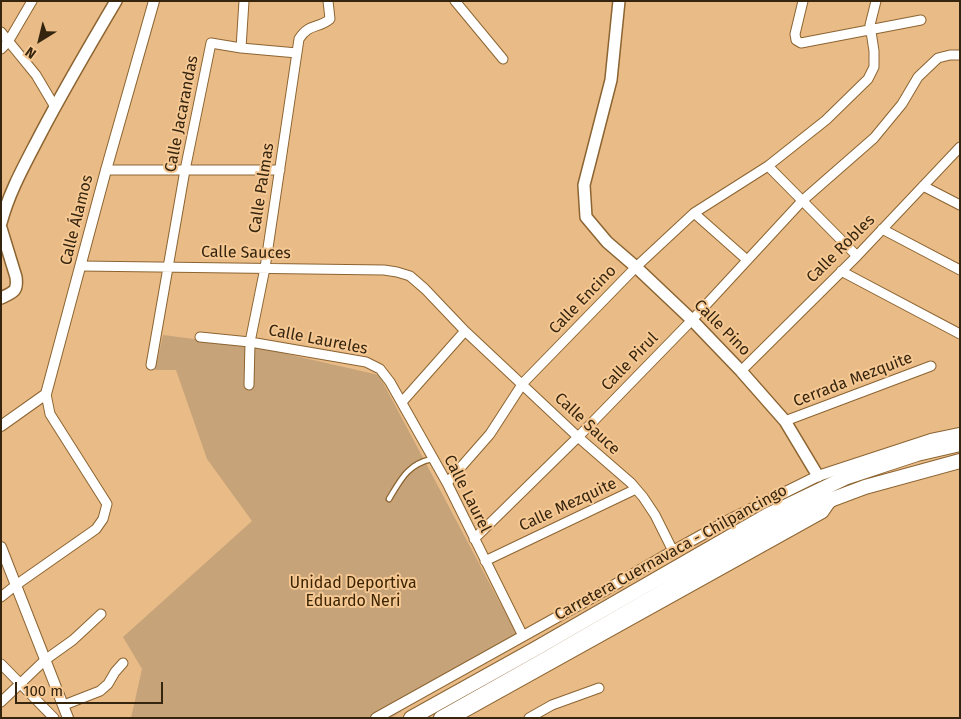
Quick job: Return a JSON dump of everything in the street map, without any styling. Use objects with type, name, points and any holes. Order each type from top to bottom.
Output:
[{"type":"main road","points":[[1,223],[6,202],[54,107],[116,1]]},
{"type":"main road","name":"Calle Pino","points":[[619,1],[611,80],[584,185],[586,217],[607,242],[692,320],[741,370],[785,421],[818,476]]},
{"type":"main road","points":[[1,228],[3,242],[16,277],[17,286],[14,292],[1,298]]},
{"type":"main road","name":"Carretera Cuernavaca - Chilpancingo","points":[[411,718],[768,515],[847,478],[917,454],[960,444]]},
{"type":"main road","name":"Carretera Cuernavaca - Chilpancingo","points":[[440,718],[773,528],[865,487],[960,461]]},
{"type":"street","points":[[4,45],[32,1]]},
{"type":"street","name":"Calle Álamos","points":[[46,394],[106,170],[154,1]]},
{"type":"street","points":[[244,1],[241,48],[297,53]]},
{"type":"street","name":"Calle Palmas","points":[[249,385],[250,342],[265,268],[299,38],[304,30],[330,19],[328,1]]},
{"type":"street","points":[[455,1],[503,59]]},
{"type":"street","points":[[803,1],[795,34],[796,40],[801,44],[870,28],[921,20]]},
{"type":"street","points":[[870,28],[876,1]]},
{"type":"street","name":"Calle Encino","points":[[447,483],[490,434],[523,384],[636,267],[694,212],[768,166],[826,120],[868,79],[874,67],[874,51],[870,28]]},
{"type":"street","points":[[1,32],[4,45],[36,75],[54,107]]},
{"type":"street","name":"Calle Jacarandas","points":[[151,365],[185,170],[211,42],[241,48]]},
{"type":"street","name":"Calle Pirul","points":[[474,539],[578,437],[692,320],[802,202],[874,138],[902,104],[918,77],[938,58],[950,54],[960,55]]},
{"type":"street","name":"Calle Robles","points":[[741,370],[856,256],[960,147]]},
{"type":"street","points":[[768,166],[856,256]]},
{"type":"street","points":[[106,170],[280,170]]},
{"type":"street","points":[[923,186],[960,205]]},
{"type":"street","points":[[694,212],[747,260]]},
{"type":"street","points":[[882,229],[960,270]]},
{"type":"street","name":"Calle Sauces","points":[[81,266],[384,270],[410,276]]},
{"type":"street","points":[[841,271],[960,334]]},
{"type":"street","name":"Calle Sauce","points":[[410,276],[465,331],[636,489],[655,515],[673,551]]},
{"type":"street","points":[[402,402],[465,331]]},
{"type":"street","name":"Calle Laureles","points":[[200,337],[250,342],[366,362],[380,369]]},
{"type":"street","name":"Cerrada Mezquite","points":[[785,421],[931,366]]},
{"type":"street","name":"Calle Laurel","points":[[380,369],[402,402],[447,483],[484,561],[523,636]]},
{"type":"street","points":[[1,426],[46,394],[50,414],[107,504],[103,519],[96,529],[16,584],[1,597]]},
{"type":"street","points":[[376,718],[727,521],[818,476],[931,439],[960,433]]},
{"type":"street","name":"Calle Mezquite","points":[[484,561],[636,489]]},
{"type":"street","points":[[455,718],[823,513],[833,500]]},
{"type":"street","points":[[1,547],[68,718]]},
{"type":"street","points":[[1,702],[45,660],[73,640],[101,614]]},
{"type":"street","points":[[64,705],[100,691],[108,684],[123,663]]},
{"type":"street","points":[[1,664],[54,718]]},
{"type":"street","points":[[529,718],[552,705],[599,688]]},
{"type":"lane","points":[[389,499],[407,471],[421,461],[432,459]]},
{"type":"green space","name":"Unidad Deportiva Eduardo Neri","points":[[163,335],[256,347],[379,375],[517,635],[391,718],[131,718],[142,669],[123,637],[252,521],[207,459],[176,370],[155,370]]}]
